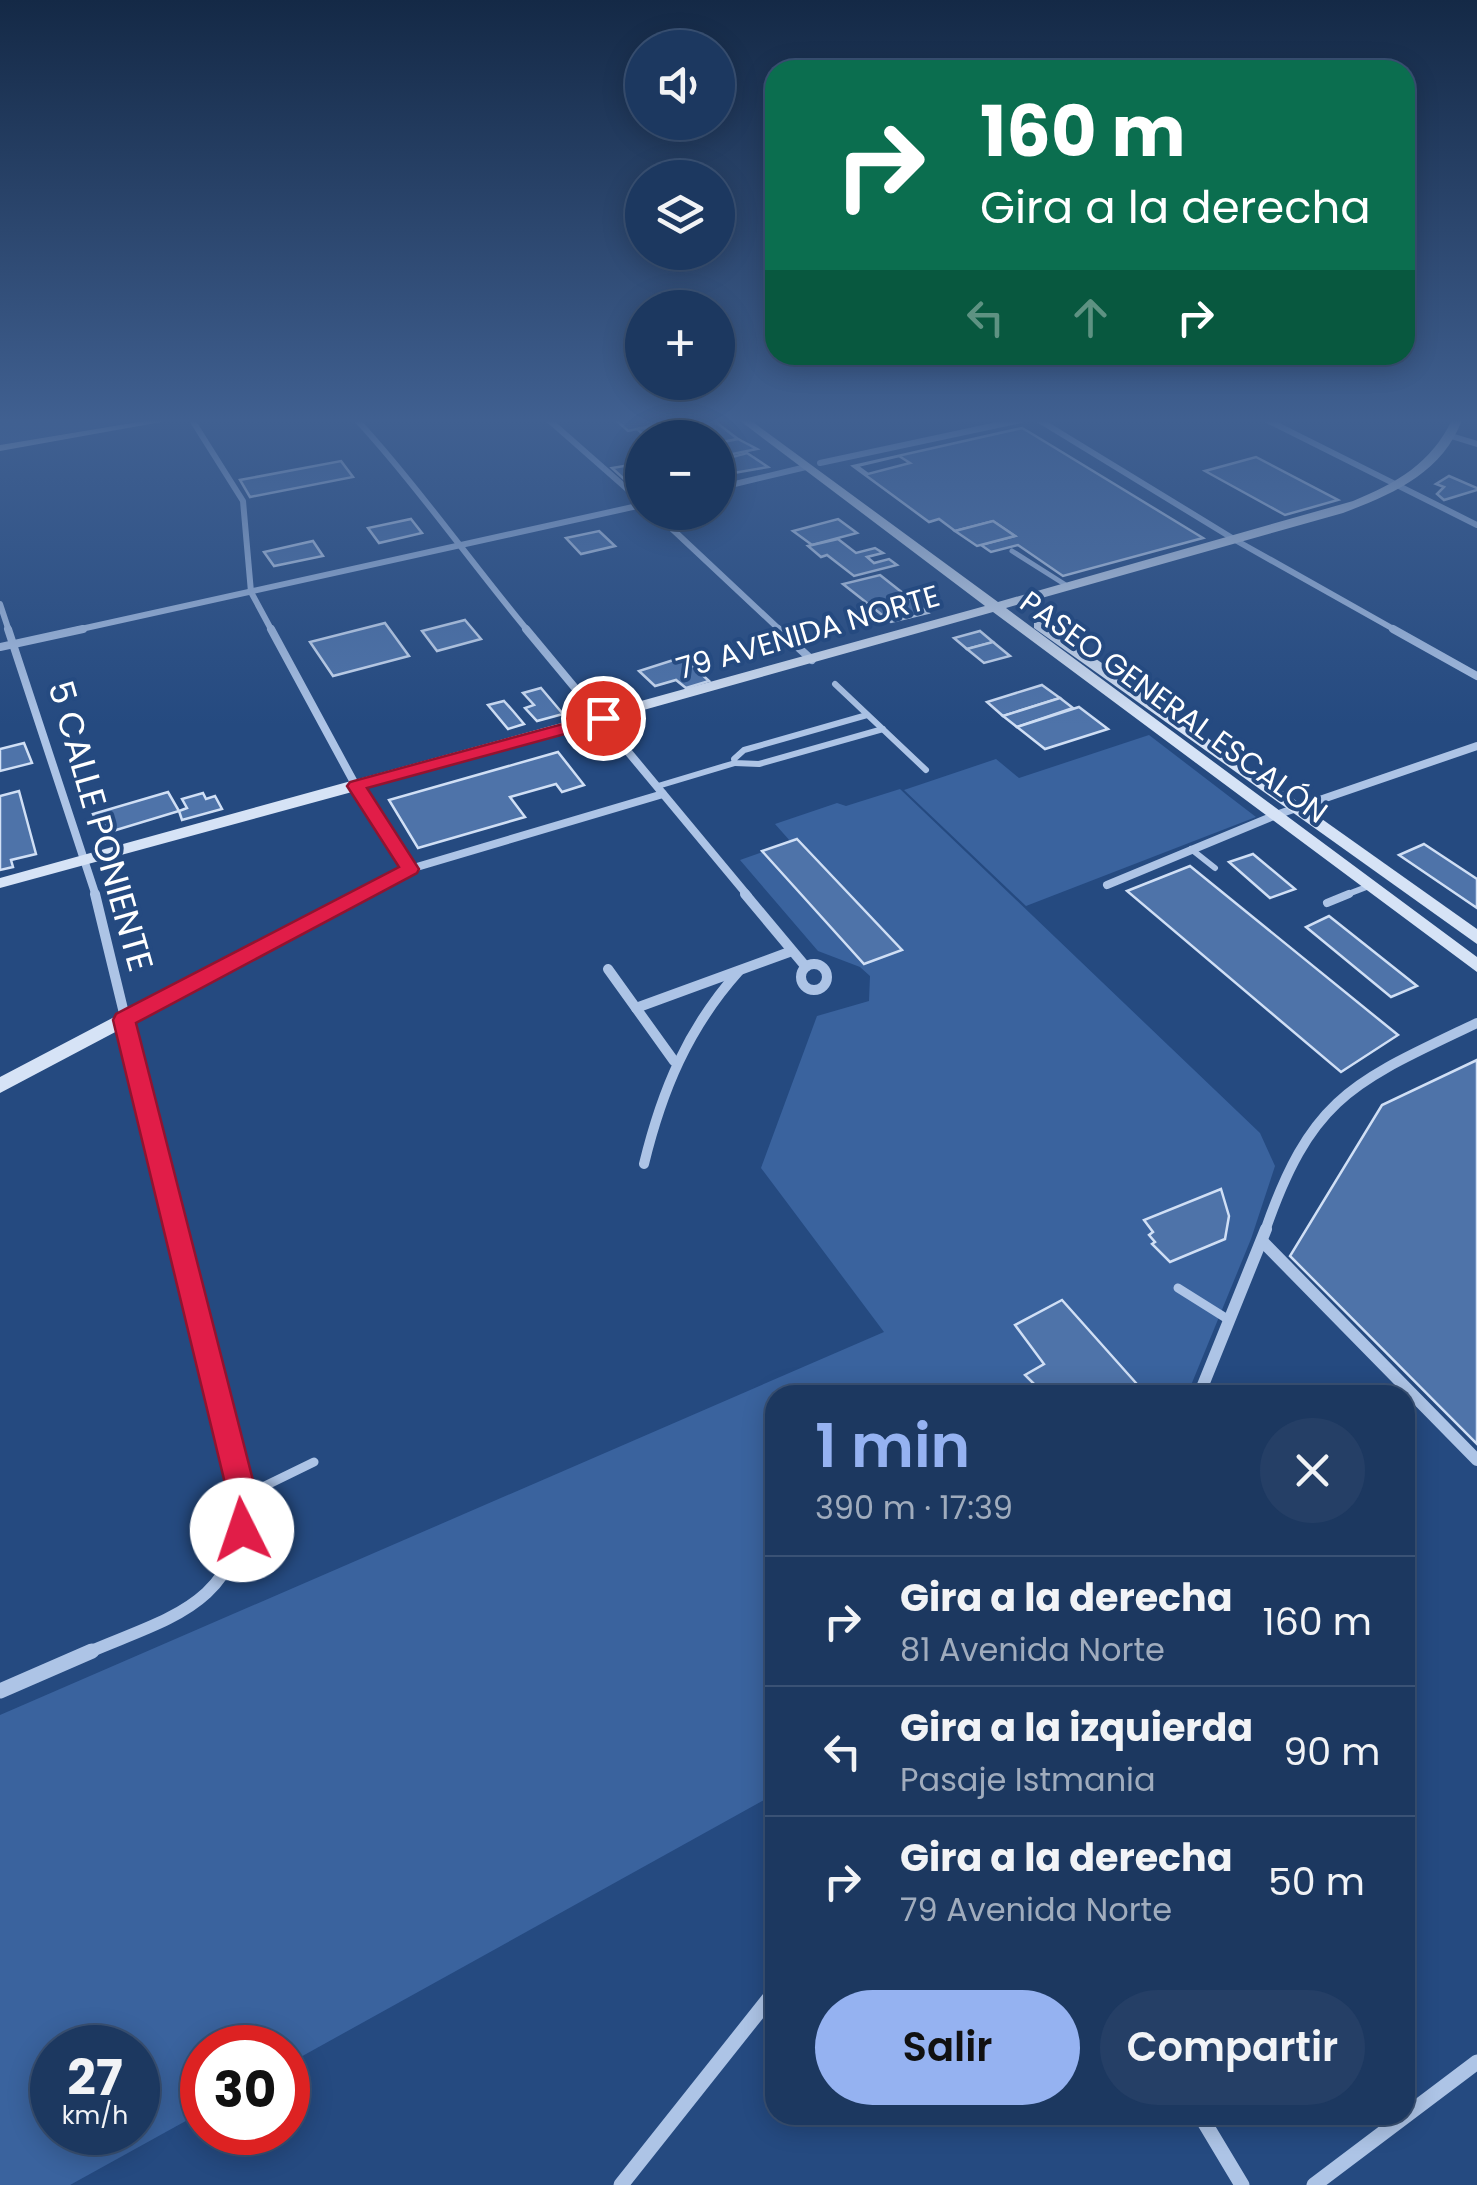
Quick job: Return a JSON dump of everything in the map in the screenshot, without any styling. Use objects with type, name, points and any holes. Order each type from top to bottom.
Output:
[{"type":"main road","name":"PASEO GENERAL ESCALÓN","points":[[889,522],[1477,966]]},
{"type":"main road","name":"79 AVENIDA NORTE","points":[[0,883],[1299,522]]},
{"type":"main road","name":"PASEO GENERAL ESCALÓN","points":[[1002,606],[1298,808],[1475,935]]},
{"type":"main road","points":[[0,1086],[410,869],[356,786]]},
{"type":"street","points":[[245,522],[251,592],[356,786]]},
{"type":"street","points":[[441,522],[806,967]]},
{"type":"street","points":[[0,648],[563,522]]},
{"type":"street","points":[[1207,522],[1477,676]]},
{"type":"street","points":[[673,530],[812,660]]},
{"type":"street","name":"5 CALLE PONIENTE","points":[[0,604],[86,860],[242,1496],[242,1530],[225,1573],[196,1606],[0,1691]]},
{"type":"street","points":[[1106,885],[1276,815],[1477,746]]},
{"type":"street","points":[[410,869],[661,790]]},
{"type":"street","points":[[636,1008],[792,951]]},
{"type":"street","points":[[608,968],[674,1061]]},
{"type":"street","points":[[644,1164],[656,1111],[674,1061],[701,1015],[739,970]]},
{"type":"street","points":[[1203,1385],[1262,1242],[1278,1187],[1302,1144],[1332,1106],[1372,1076],[1477,1023]]},
{"type":"street","points":[[1262,1242],[1403,1385]]},
{"type":"street","points":[[1415,1397],[1477,1460]]},
{"type":"street","points":[[622,2185],[765,2004]]},
{"type":"street","points":[[1415,2109],[1477,2062]]},
{"type":"street","points":[[1206,2125],[1242,2185]]},
{"type":"street","points":[[1314,2185],[1394,2125]]},
{"type":"lane","points":[[1012,551],[1069,587]]},
{"type":"lane","points":[[834,684],[926,770]]},
{"type":"lane","points":[[735,764],[734,759],[744,750],[868,715]]},
{"type":"lane","points":[[661,790],[735,764],[759,764],[883,729]]},
{"type":"lane","points":[[1191,849],[1215,868]]},
{"type":"lane","points":[[1327,903],[1368,886]]},
{"type":"lane","points":[[1178,1288],[1231,1321]]},
{"type":"lane","points":[[242,1496],[314,1462]]},
{"type":"shaded area","points":[[1149,735],[1256,817],[1026,906],[904,790],[996,759],[1019,778]]},
{"type":"shaded area","points":[[900,789],[1260,1133],[1275,1166],[1251,1239],[1191,1385],[765,1385],[765,1800],[310,2052],[310,2025],[180,2025],[180,2124],[160,2135],[160,2025],[30,2025],[30,2155],[124,2155],[70,2185],[0,2185],[0,1715],[884,1332],[761,1168],[817,1016],[869,1001],[870,976],[860,967],[818,951],[740,860],[791,842],[775,824],[837,803],[846,806]]},
{"type":"building","points":[[413,522],[422,533],[379,543],[368,528]]},
{"type":"building","points":[[842,522],[857,533],[812,545],[793,531]]},
{"type":"building","points":[[943,522],[989,522],[955,531]]},
{"type":"building","points":[[994,522],[1177,522],[1203,538],[1063,576],[1018,545],[991,552],[981,545],[1015,536]]},
{"type":"building","points":[[994,522],[1015,536],[977,546],[955,531]]},
{"type":"building","points":[[599,531],[615,546],[581,554],[566,538]]},
{"type":"building","points":[[838,539],[856,553],[875,548],[883,553],[867,557],[874,563],[889,559],[897,565],[854,576],[808,546]]},
{"type":"building","points":[[313,541],[323,556],[274,566],[264,552]]},
{"type":"building","points":[[880,575],[928,613],[891,622],[843,584]]},
{"type":"building","points":[[465,620],[481,639],[437,651],[422,631]]},
{"type":"building","points":[[385,623],[409,656],[333,676],[310,642]]},
{"type":"building","points":[[980,631],[993,642],[967,649],[954,638]]},
{"type":"building","points":[[993,642],[1010,656],[984,663],[967,649]]},
{"type":"building","points":[[683,657],[709,681],[686,688],[676,680],[655,686],[639,671]]},
{"type":"building","points":[[1042,685],[1060,698],[1003,716],[987,702]]},
{"type":"building","points":[[541,688],[563,714],[537,721],[525,708],[534,705],[523,693]]},
{"type":"building","points":[[1060,698],[1073,708],[1017,727],[1003,716]]},
{"type":"building","points":[[504,701],[524,724],[508,729],[488,705]]},
{"type":"building","points":[[1079,707],[1108,729],[1045,749],[1017,727]]},
{"type":"building","points":[[24,743],[32,763],[0,771],[0,749]]},
{"type":"building","points":[[558,752],[584,785],[562,792],[556,784],[510,797],[525,817],[418,848],[389,800]]},
{"type":"building","points":[[19,791],[36,854],[11,860],[13,867],[0,870],[0,796]]},
{"type":"building","points":[[168,792],[179,811],[103,834],[93,814]]},
{"type":"building","points":[[203,793],[206,799],[215,796],[222,809],[182,820],[179,811],[187,808],[182,799]]},
{"type":"building","points":[[797,839],[902,950],[864,964],[762,851]]},
{"type":"building","points":[[1424,844],[1477,879],[1477,908],[1399,855]]},
{"type":"building","points":[[1253,854],[1295,889],[1270,898],[1229,862]]},
{"type":"building","points":[[1190,866],[1398,1035],[1341,1072],[1127,891]]},
{"type":"building","points":[[1329,916],[1417,986],[1391,997],[1306,927]]},
{"type":"building","points":[[1477,1060],[1477,1444],[1290,1256],[1382,1105]]},
{"type":"building","points":[[1221,1189],[1229,1216],[1225,1239],[1170,1262],[1152,1244],[1155,1242],[1149,1235],[1153,1232],[1144,1220]]},
{"type":"building","points":[[1062,1300],[1136,1383],[1035,1385],[1025,1375],[1044,1364],[1015,1325]]},
{"type":"route","points":[[242,1530],[242,1496],[124,1020],[410,869],[356,786],[603,718]]}]
